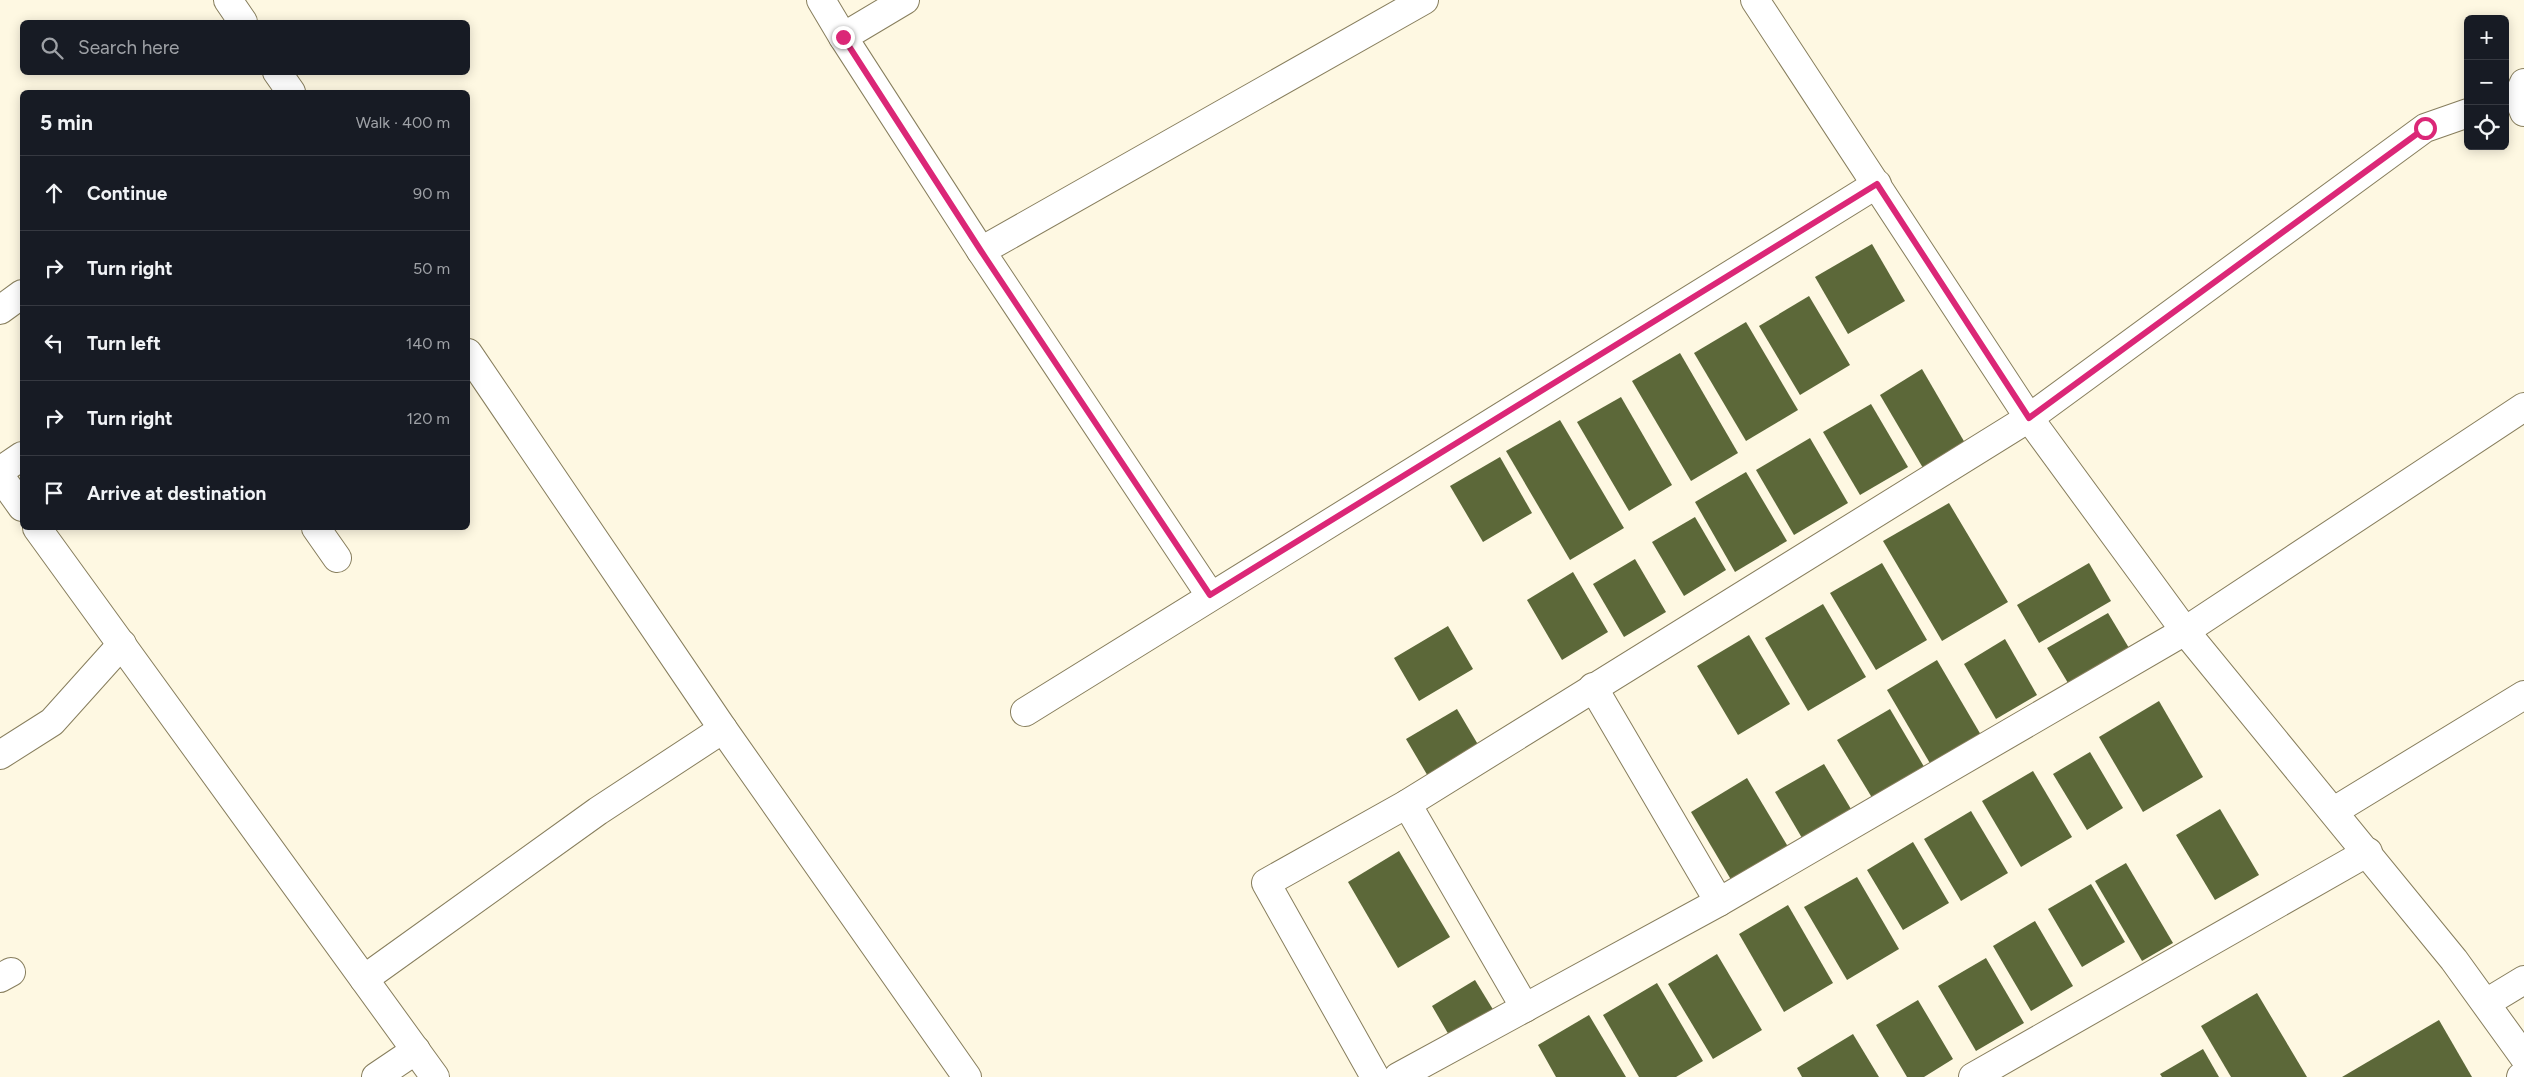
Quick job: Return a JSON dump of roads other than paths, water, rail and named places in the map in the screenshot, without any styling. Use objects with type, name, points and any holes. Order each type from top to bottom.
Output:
[{"type":"street","points":[[228,0],[242,20]]},
{"type":"street","points":[[821,0],[981,251],[1210,595]]},
{"type":"street","points":[[843,37],[905,0]]},
{"type":"street","points":[[981,251],[1424,0]]},
{"type":"street","points":[[1761,2],[2029,418],[2185,631],[2368,852],[2486,1003],[2524,1057]]},
{"type":"street","points":[[279,75],[290,90]]},
{"type":"street","points":[[1375,1077],[1266,882],[1407,804],[2029,418],[2425,128],[2464,114]]},
{"type":"street","points":[[1025,712],[1210,595],[1877,184]]},
{"type":"street","points":[[0,310],[20,295]]},
{"type":"street","points":[[470,356],[722,729],[967,1077]]},
{"type":"street","points":[[1398,1077],[1720,902],[2185,631],[2524,407]]},
{"type":"street","points":[[0,471],[20,457]]},
{"type":"street","points":[[0,476],[20,504]]},
{"type":"street","points":[[38,530],[435,1077]]},
{"type":"street","points":[[317,530],[337,558]]},
{"type":"street","points":[[0,755],[52,722],[122,644]]},
{"type":"street","points":[[1593,687],[1720,902]]},
{"type":"street","points":[[2334,811],[2524,695]]},
{"type":"street","points":[[364,979],[598,811],[722,729]]},
{"type":"street","points":[[1407,804],[1525,1008]]},
{"type":"street","points":[[1973,1077],[2368,852]]},
{"type":"street","points":[[2486,1003],[2524,980]]},
{"type":"street","points":[[376,1077],[416,1050]]}]
